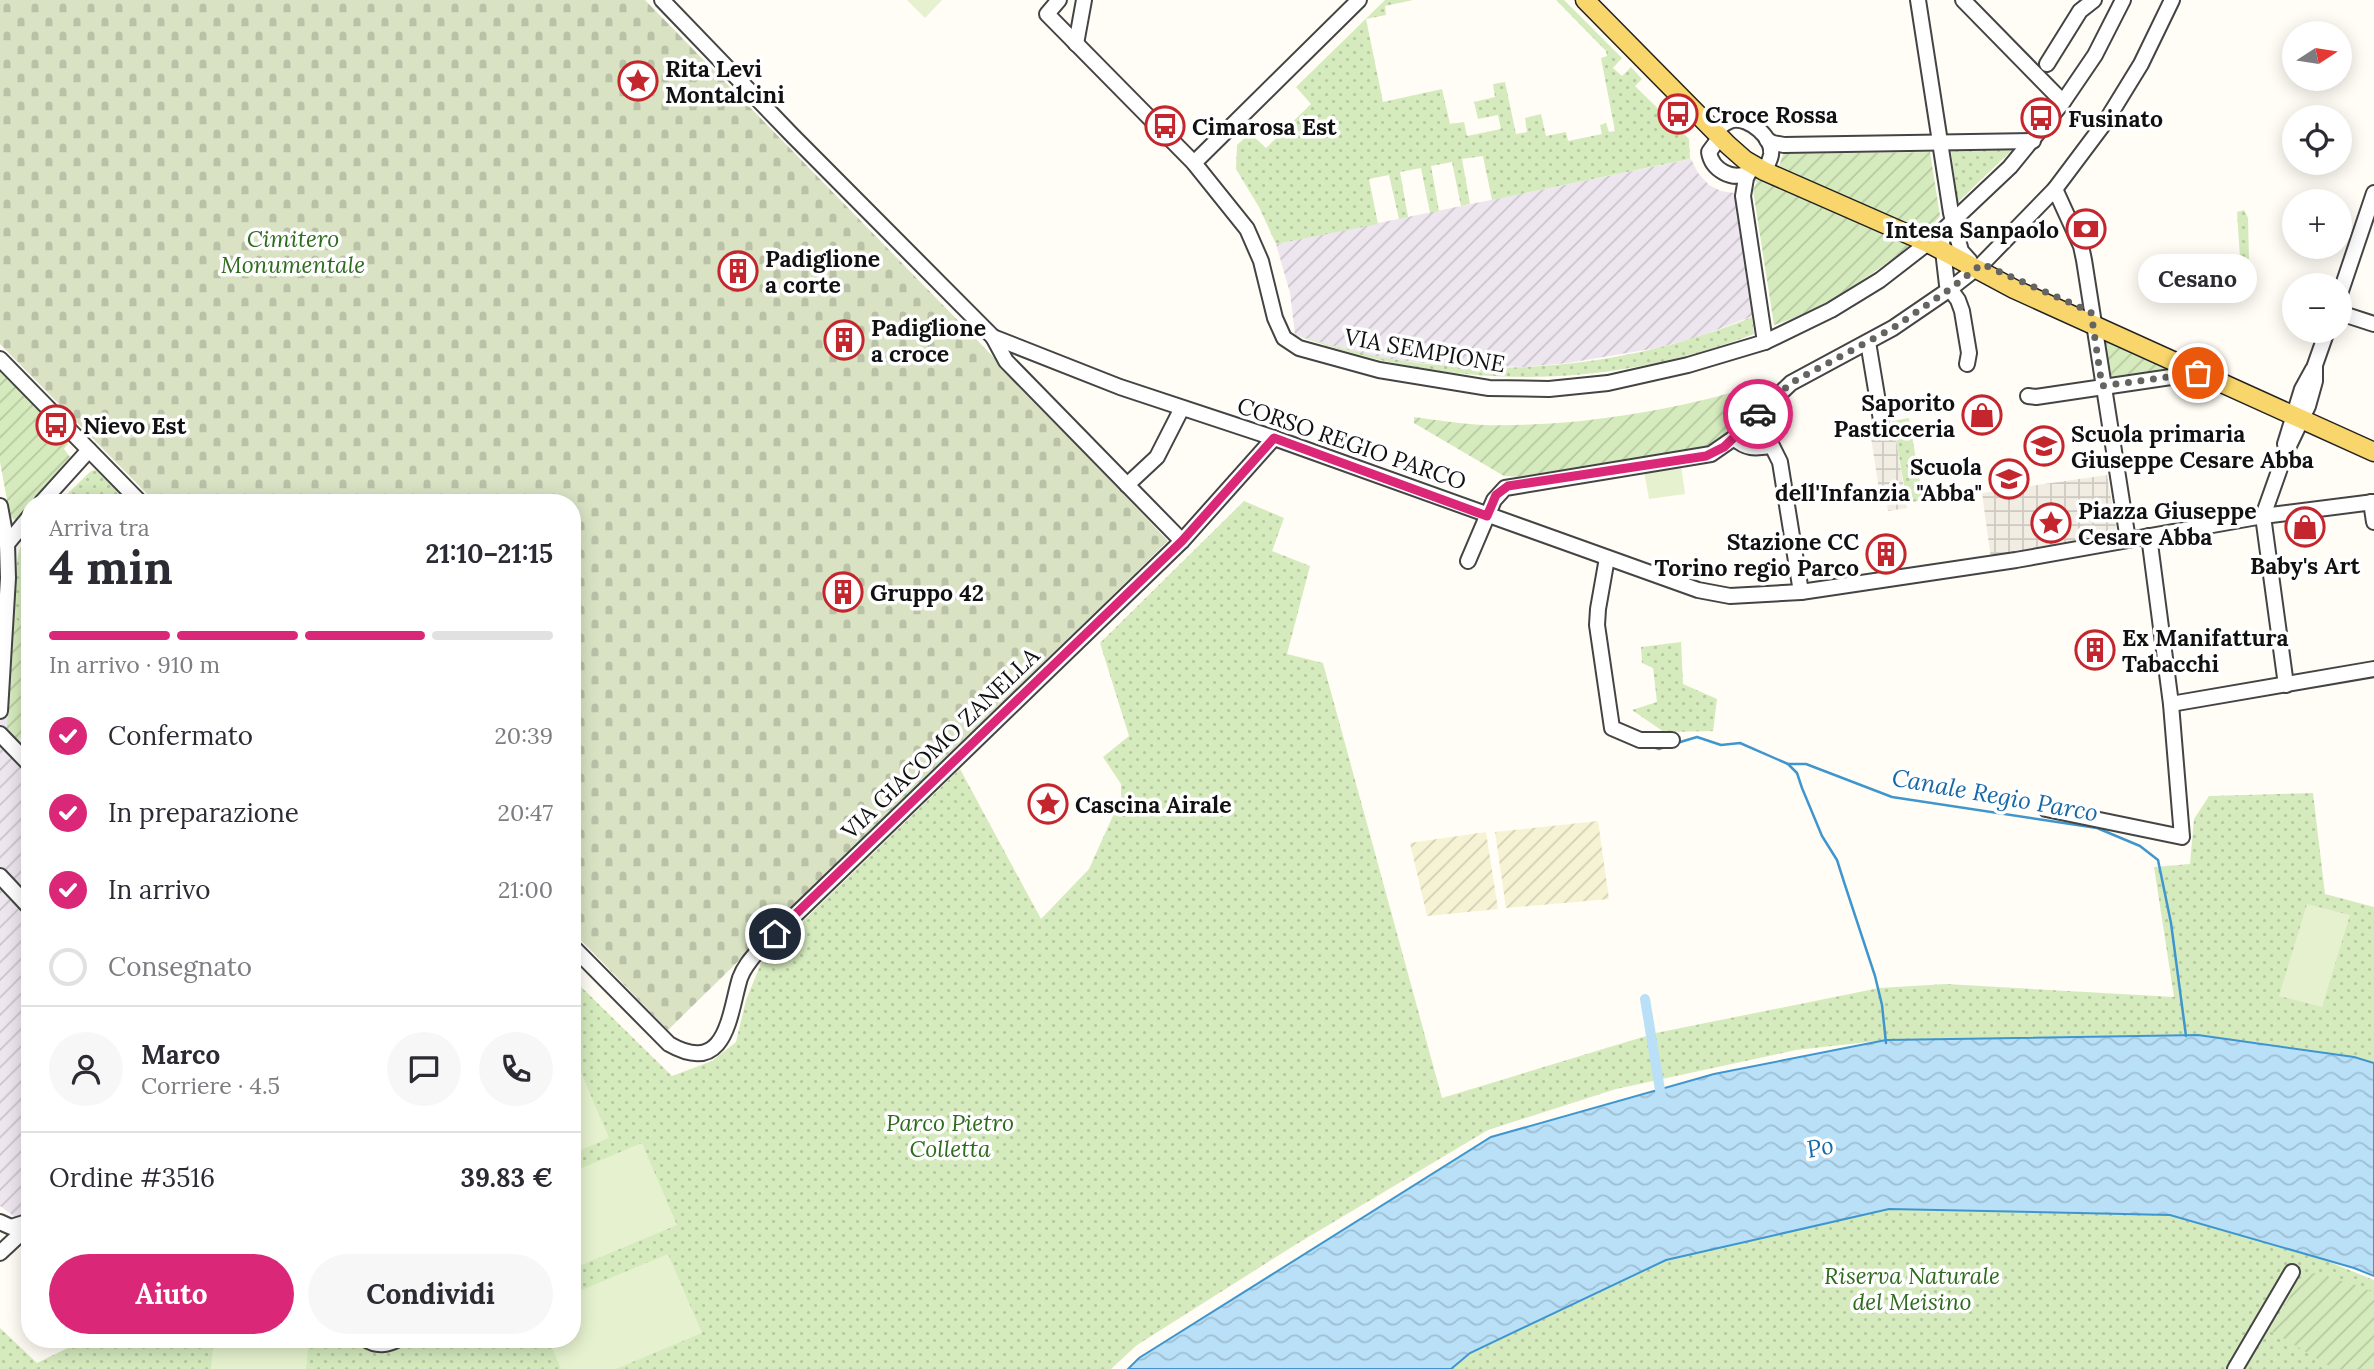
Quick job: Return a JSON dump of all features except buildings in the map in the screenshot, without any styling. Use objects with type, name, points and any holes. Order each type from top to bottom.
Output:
[{"type":"main road","points":[[1585,0],[1714,132],[1757,172],[1959,258],[2299,413],[2374,452]]},
{"type":"main road","points":[[2092,319],[2198,373],[2374,441]]},
{"type":"street","name":"CORSO REGIO PARCO","points":[[662,0],[993,337],[1120,387],[1274,438],[1487,516],[1716,594],[1745,597],[1801,592],[2017,560],[2263,516],[2373,502]]},
{"type":"street","points":[[1059,0],[1047,14],[1194,163],[1359,0]]},
{"type":"street","points":[[1076,44],[1084,0]]},
{"type":"street","points":[[1468,561],[1496,495],[1508,486],[1700,457],[1718,450],[1794,381],[1868,342],[1950,289],[1961,251],[1949,225],[1918,0]]},
{"type":"street","points":[[1963,0],[2063,102]]},
{"type":"street","points":[[2047,65],[2080,11],[2094,0],[2113,20]]},
{"type":"street","name":"VIA SEMPIONE","points":[[1194,163],[1247,229],[1261,261],[1275,318],[1284,338],[1299,348],[1379,370],[1489,388],[1549,389],[1608,383],[1675,368],[1765,342],[1831,310],[1880,280],[1959,258],[1949,225],[1987,191],[2063,102],[2095,55],[2123,0]]},
{"type":"street","points":[[1967,364],[1969,353],[1962,311],[1945,278],[1959,258],[2055,189],[2127,89],[2172,0]]},
{"type":"street","points":[[1714,132],[1730,121],[1749,123],[1767,140],[1772,153],[1743,196],[1765,342]]},
{"type":"street","points":[[1767,140],[1784,145],[2032,141]]},
{"type":"street","points":[[2055,189],[2081,246],[2128,540]]},
{"type":"street","points":[[2347,273],[2374,193]]},
{"type":"street","points":[[2352,317],[2374,324]]},
{"type":"street","points":[[993,337],[1006,361],[1182,541]]},
{"type":"street","points":[[1868,342],[1881,420]]},
{"type":"street","points":[[2286,685],[2263,516],[2285,454],[2285,442],[2315,381],[2315,365],[2323,343]]},
{"type":"street","points":[[0,359],[132,494]]},
{"type":"street","points":[[2028,396],[2198,373]]},
{"type":"street","points":[[1127,485],[1157,457],[1182,408]]},
{"type":"street","name":"VIA GIACOMO ZANELLA","points":[[581,955],[670,1044],[687,1052],[706,1051],[721,1041],[730,1021],[744,969],[758,951],[1182,541],[1274,438]]},
{"type":"street","points":[[1734,438],[1742,446],[1751,449],[1772,446],[1780,462],[1801,592]]},
{"type":"street","points":[[50,494],[89,450]]},
{"type":"street","points":[[2373,502],[2374,522]]},
{"type":"street","points":[[0,506],[6,544],[0,711]]},
{"type":"street","points":[[6,544],[21,526]]},
{"type":"street","points":[[2046,809],[2182,837],[2171,704],[2149,536]]},
{"type":"street","points":[[1607,558],[1597,625],[1612,729],[1640,740],[1672,740]]},
{"type":"street","points":[[2171,704],[2374,669]]},
{"type":"street","points":[[0,734],[21,756]]},
{"type":"street","points":[[0,876],[21,898]]},
{"type":"street","points":[[2,1223],[15,1227],[21,1225]]},
{"type":"street","points":[[2,1223],[9,1237],[2,1251]]},
{"type":"street","points":[[2,1251],[21,1232]]},
{"type":"street","points":[[2235,1369],[2292,1272]]},
{"type":"shaded area","points":[[1691,159],[1698,173],[1709,185],[1734,193],[1753,316],[1698,337],[1657,348],[1568,363],[1525,367],[1443,365],[1395,360],[1366,355],[1295,335],[1290,293],[1276,244]]},
{"type":"shaded area","points":[[1893,421],[1907,508],[1888,511],[1887,505],[1891,504],[1889,495],[1880,496],[1869,425]]},
{"type":"shaded area","name":"Piazza Giuseppe Cesare Abba","points":[[2107,475],[2118,538],[1991,559],[1982,493]]},
{"type":"shaded area","points":[[21,678],[21,1216],[18,1219],[0,1206],[0,698]]},
{"type":"shaded area","points":[[1598,821],[1609,899],[1506,908],[1495,832]]},
{"type":"shaded area","points":[[1486,832],[1498,909],[1427,916],[1410,843]]},
{"type":"green space","name":"Cimitero Monumentale","points":[[0,0],[645,0],[978,341],[1168,541],[668,1030],[581,940],[581,494],[147,494],[0,344]]},
{"type":"green space","points":[[907,0],[942,0],[925,18]]},
{"type":"green space","points":[[1385,0],[1413,0],[1385,6],[1386,15],[1366,19],[1383,102],[1442,89],[1450,124],[1464,122],[1467,136],[1501,129],[1498,115],[1478,119],[1474,102],[1495,97],[1493,84],[1505,82],[1516,134],[1527,132],[1525,118],[1541,114],[1546,136],[1566,132],[1568,141],[1602,134],[1600,125],[1606,123],[1609,132],[1615,131],[1601,58],[1607,56],[1606,51],[1556,0],[1564,0],[1622,58],[1613,68],[1622,76],[1631,67],[1642,79],[1635,86],[1689,139],[1690,159],[1492,200],[1483,156],[1462,159],[1470,204],[1461,206],[1452,162],[1431,166],[1439,211],[1430,213],[1421,168],[1400,172],[1408,217],[1399,219],[1389,175],[1369,179],[1378,224],[1276,244],[1259,207],[1236,169],[1237,145],[1250,133],[1266,148],[1311,104],[1296,87]]},
{"type":"green space","points":[[2012,150],[1958,202],[1951,151]]},
{"type":"green space","points":[[1930,152],[1940,216],[1931,227],[1921,233],[1779,167],[1783,154]]},
{"type":"green space","points":[[1758,177],[1907,244],[1908,247],[1826,302],[1774,325],[1753,190],[1757,182],[1754,180]]},
{"type":"green space","points":[[2244,210],[2248,218],[2249,259],[2240,258],[2237,212]]},
{"type":"green space","points":[[2241,262],[2248,263],[2243,301],[2236,298]]},
{"type":"green space","points":[[1752,317],[1754,334],[1696,353],[1639,366],[1582,374],[1525,377],[1468,374],[1410,366],[1353,353],[1295,335],[1371,355],[1427,364],[1521,367],[1569,364],[1663,347]]},
{"type":"green space","points":[[2102,340],[2170,370],[2108,380]]},
{"type":"green space","points":[[0,368],[69,442],[64,449],[70,457],[40,494],[21,494],[21,514],[15,520],[10,516],[0,462]]},
{"type":"green space","points":[[1734,392],[1737,400],[1766,393],[1730,434],[1707,449],[1683,455],[1524,477],[1504,476],[1414,423],[1414,417],[1484,425],[1547,424],[1610,418],[1673,407]]},
{"type":"green space","points":[[1909,418],[1923,500],[1907,503],[1893,421]]},
{"type":"green space","points":[[1681,465],[1685,494],[1649,499],[1644,471]]},
{"type":"green space","points":[[96,470],[121,494],[67,494],[91,471]]},
{"type":"green space","name":"Parco Pietro Colletta","points":[[1244,501],[1284,518],[1272,551],[1310,566],[1287,654],[1323,663],[1442,1098],[1656,1033],[1879,988],[1946,984],[2174,997],[2154,867],[2190,864],[2194,819],[2209,796],[2313,793],[2325,894],[2374,907],[2374,1063],[2354,1057],[2198,1035],[1886,1040],[1796,1050],[1616,1089],[1488,1130],[1295,1245],[1137,1345],[1111,1369],[0,1369],[0,1328],[37,1363],[68,1348],[581,1348],[581,987],[672,1076],[712,1061],[736,1042],[746,1000],[762,961],[960,769],[1041,919],[1089,869],[1121,798],[1121,784],[1103,757],[1129,736],[1100,643]]},
{"type":"green space","points":[[21,546],[21,624],[14,617]]},
{"type":"green space","points":[[14,617],[21,624],[21,737],[17,741],[7,727]]},
{"type":"green space","points":[[1681,642],[1683,684],[1717,699],[1713,731],[1664,732],[1632,710],[1657,702],[1653,668],[1642,663],[1641,647]]},
{"type":"green space","points":[[2307,904],[2350,915],[2322,1007],[2279,996]]},
{"type":"green space","points":[[581,1072],[609,1138],[581,1150]]},
{"type":"green space","points":[[642,1143],[677,1225],[581,1265],[581,1168]]},
{"type":"green space","name":"Riserva Naturale del Meisino","points":[[1889,1209],[2170,1215],[2317,1257],[2374,1280],[2374,1369],[1451,1369],[1470,1353],[1666,1260]]},
{"type":"green space","points":[[668,1254],[702,1333],[616,1369],[561,1369],[552,1348],[581,1348],[581,1290]]},
{"type":"green space","points":[[2314,1273],[2374,1293],[2374,1369],[2334,1369],[2270,1330],[2301,1278]]},
{"type":"green space","points":[[213,1348],[308,1348],[306,1369],[211,1369]]},
{"type":"water","name":"Po","points":[[2198,1035],[2354,1057],[2374,1063],[2374,1276],[2170,1215],[1889,1209],[1666,1260],[1470,1353],[1451,1369],[1128,1369],[1139,1358],[1491,1137],[1714,1074],[1886,1040]]},
{"type":"waterway","name":"Canale Regio Parco","points":[[1677,743],[1697,737],[1721,745],[1740,743],[1788,764],[1797,773],[1822,836],[1837,860],[1875,976],[1882,1005],[1886,1043]]},
{"type":"waterway","name":"Canale Regio Parco","points":[[1650,746],[1659,749],[1668,746]]},
{"type":"waterway","name":"Canale Regio Parco","points":[[1788,764],[1806,764],[1892,797],[2097,828],[2140,846],[2158,860],[2171,923],[2186,1036]]},
{"type":"waterway","points":[[1645,999],[1662,1102]]},
{"type":"way so far","points":[[1758,414],[1791,383],[1893,328],[1982,264],[2091,312],[2102,386],[2198,373]]},
{"type":"place","name":"Rita Levi Montalcini","points":[[638,81]]},
{"type":"place","name":"Croce Rossa","points":[[1678,114]]},
{"type":"place","name":"Fusinato","points":[[2041,118]]},
{"type":"place","name":"Cimarosa Est","points":[[1165,126]]},
{"type":"place","name":"Intesa Sanpaolo","points":[[2086,229]]},
{"type":"place","name":"Padiglione a corte","points":[[738,271]]},
{"type":"place","name":"Padiglione a croce","points":[[844,340]]},
{"type":"place","name":"Cesano","points":[[2198,373]]},
{"type":"place","name":"Saporito Pasticceria","points":[[1982,415]]},
{"type":"place","name":"Nievo Est","points":[[56,425]]},
{"type":"place","name":"Scuola primaria Giuseppe Cesare Abba","points":[[2044,446]]},
{"type":"place","name":"Scuola dell'Infanzia \"Abba\"","points":[[2009,479]]},
{"type":"place","name":"Piazza Giuseppe Cesare Abba","points":[[2051,523]]},
{"type":"place","name":"Baby's Art","points":[[2305,527]]},
{"type":"place","name":"Stazione CC Torino regio Parco","points":[[1886,554]]},
{"type":"place","name":"Gruppo 42","points":[[843,592]]},
{"type":"place","name":"Ex Manifattura Tabacchi","points":[[2095,650]]},
{"type":"place","name":"Cascina Airale","points":[[1048,804]]},
{"type":"route","points":[[775,934],[1182,541],[1274,438],[1487,516],[1496,495],[1508,486],[1706,456],[1724,447],[1758,414]]}]
